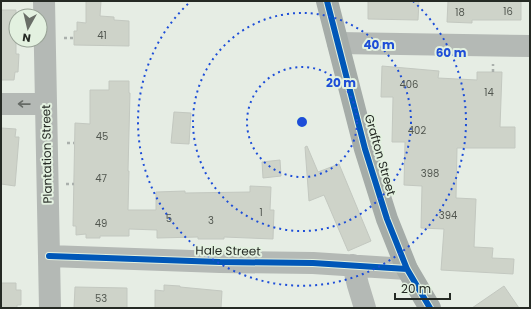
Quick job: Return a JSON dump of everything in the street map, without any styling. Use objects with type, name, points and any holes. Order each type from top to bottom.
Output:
[{"type":"highway","name":"Grafton Street","points":[[328,1],[365,149],[387,219],[407,269],[430,308]]},
{"type":"street","name":"Plantation Street","points":[[44,1],[50,308]]},
{"type":"street","points":[[338,43],[530,46]]},
{"type":"street","points":[[1,104],[46,104]]},
{"type":"street","name":"Hale Street","points":[[49,256],[220,262],[313,263],[407,269]]},
{"type":"street","points":[[353,265],[365,308]]},
{"type":"path","points":[[63,38],[74,38]]},
{"type":"building","points":[[86,1],[101,1],[100,16],[114,17],[114,20],[129,21],[129,46],[74,45],[74,31],[77,31],[77,22],[86,23]]},
{"type":"building","points":[[368,1],[419,1],[418,20],[368,19]]},
{"type":"building","points":[[448,1],[521,1],[521,20],[472,20],[472,23],[447,22]]},
{"type":"building","points":[[1,10],[8,10],[8,48],[16,48],[16,54],[19,54],[18,72],[15,72],[14,80],[1,80]]},
{"type":"building","points":[[382,66],[439,71],[438,78],[477,80],[477,72],[502,72],[500,127],[515,127],[515,148],[457,148],[456,198],[476,199],[474,247],[493,248],[492,258],[514,259],[513,274],[441,270],[444,229],[421,228],[422,186],[404,185],[405,142],[392,142],[393,97],[381,97]]},
{"type":"building","points":[[109,81],[129,81],[128,210],[156,210],[156,192],[250,192],[250,186],[271,187],[270,210],[274,210],[273,239],[224,237],[224,239],[198,239],[198,237],[157,238],[157,230],[129,229],[129,236],[100,236],[100,238],[86,238],[86,234],[76,235],[76,226],[73,226],[75,123],[90,124],[90,90],[109,90]]},
{"type":"building","points":[[174,112],[191,113],[189,144],[171,143]]},
{"type":"building","points":[[1,128],[16,129],[15,137],[19,137],[15,186],[1,184]]},
{"type":"building","points":[[307,146],[318,172],[339,164],[371,241],[348,251],[324,195],[309,201],[305,147]]},
{"type":"building","points":[[280,160],[281,176],[263,178],[262,162]]},
{"type":"building","points":[[1,283],[16,283],[16,290],[21,290],[21,305],[17,305],[17,308],[1,308]]},
{"type":"building","points":[[164,285],[222,291],[221,308],[155,308],[155,290],[164,291]]},
{"type":"building","points":[[504,286],[519,308],[472,308]]},
{"type":"building","points":[[75,287],[127,288],[127,308],[74,308]]},
{"type":"cycle path","points":[[327,1],[365,149],[387,219],[407,269],[430,308]]},
{"type":"cycle path","points":[[49,256],[220,262],[313,263],[407,269]]}]
